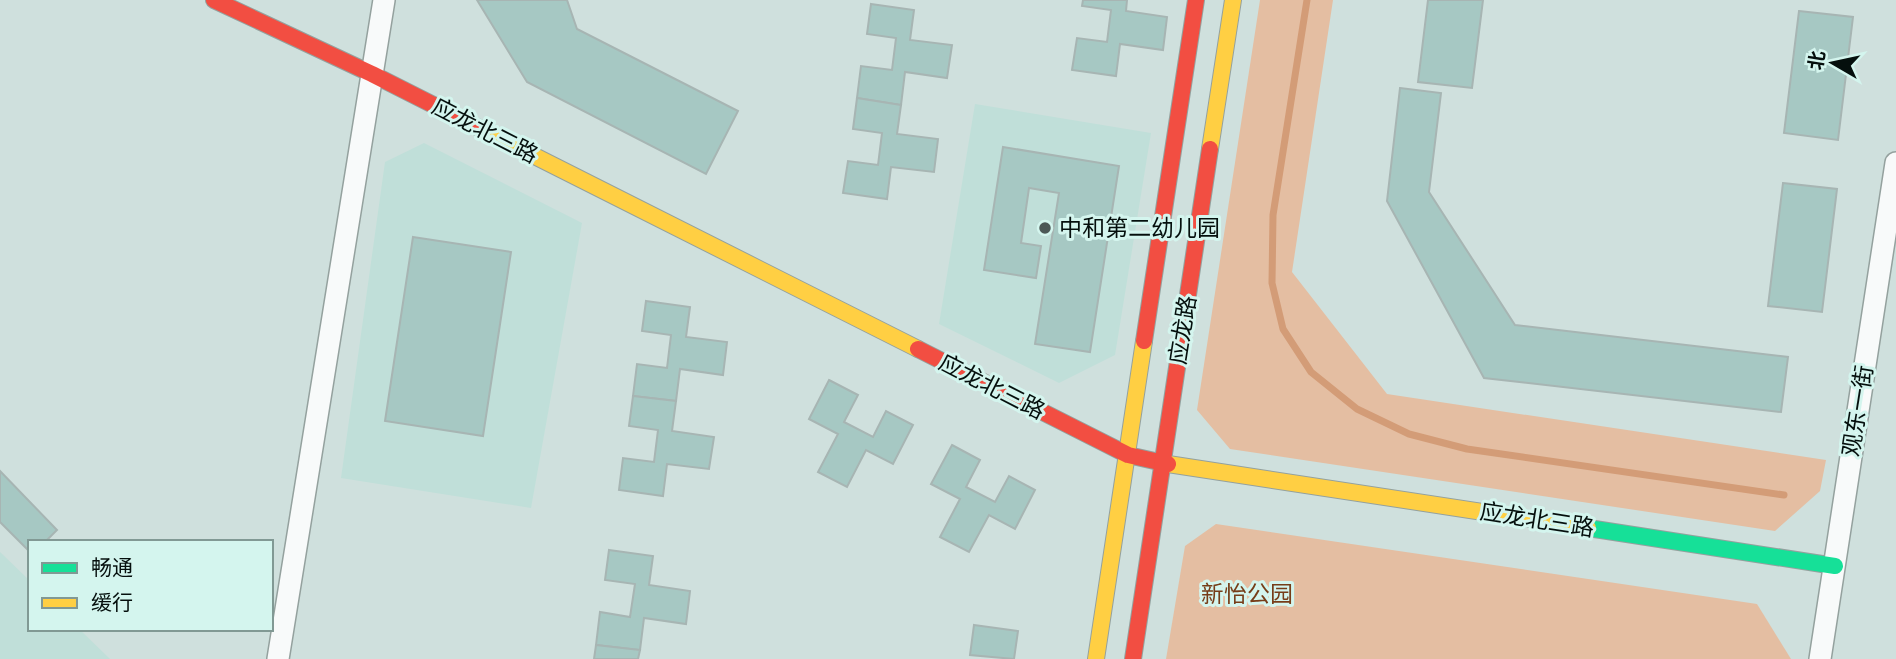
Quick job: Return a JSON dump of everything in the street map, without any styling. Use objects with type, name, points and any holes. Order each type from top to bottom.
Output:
[{"type":"street","name":"应龙北三路","points":[[214,0],[372,74],[1128,455],[1163,463],[1835,566]]},
{"type":"street","points":[[278,659],[384,0]]},
{"type":"street","name":"应龙路","points":[[1096,659],[1195,0]]},
{"type":"street","name":"应龙路","points":[[1133,659],[1233,0]]},
{"type":"street","name":"观东一街","points":[[1821,659],[1896,163]]},
{"type":"shaded area","name":"中和第二幼儿园","points":[[975,104],[1151,133],[1115,355],[1059,383],[939,324]]},
{"type":"shaded area","points":[[424,143],[582,223],[531,508],[341,478],[385,162]]},
{"type":"shaded area","points":[[0,552],[28,579],[28,631],[81,631],[110,659],[0,659]]},
{"type":"green space","points":[[1260,0],[1333,0],[1292,272],[1387,394],[1826,460],[1820,491],[1775,531],[1230,449],[1197,410]]},
{"type":"green space","name":"新怡公园","points":[[1216,524],[1757,604],[1791,659],[1166,659],[1185,546]]},
{"type":"building","points":[[477,0],[567,0],[577,29],[738,111],[706,174],[527,82]]},
{"type":"building","points":[[1083,0],[1127,0],[1126,11],[1167,17],[1163,50],[1120,44],[1116,76],[1072,70],[1077,38],[1107,42],[1111,10],[1082,6]]},
{"type":"building","points":[[1428,0],[1483,0],[1472,88],[1418,82]]},
{"type":"building","points":[[871,4],[914,10],[910,40],[952,45],[947,78],[905,72],[901,105],[857,98],[861,66],[892,70],[896,38],[867,34]]},
{"type":"building","points":[[1799,11],[1853,17],[1838,140],[1784,133]]},
{"type":"building","points":[[1400,88],[1441,93],[1429,192],[1515,325],[1788,357],[1781,412],[1484,378],[1387,201]]},
{"type":"building","points":[[857,98],[901,105],[897,134],[938,139],[934,172],[891,167],[887,199],[843,193],[848,161],[878,165],[882,133],[853,129]]},
{"type":"building","points":[[1003,147],[1119,166],[1090,352],[1035,344],[1059,193],[1029,188],[1021,243],[1041,246],[1036,278],[984,270]]},
{"type":"building","points":[[1783,183],[1837,189],[1822,312],[1768,306]]},
{"type":"building","points":[[413,237],[511,252],[483,436],[385,421]]},
{"type":"building","points":[[646,301],[690,307],[686,337],[727,342],[723,375],[680,369],[676,401],[633,396],[637,364],[667,368],[671,335],[642,331]]},
{"type":"building","points":[[829,380],[858,395],[844,422],[873,437],[886,411],[913,425],[893,464],[866,450],[847,487],[818,472],[838,434],[809,419]]},
{"type":"building","points":[[633,396],[676,401],[672,431],[714,437],[709,469],[667,464],[663,496],[619,490],[623,458],[654,462],[658,430],[629,426]]},
{"type":"building","points":[[952,445],[980,460],[966,487],[995,502],[1009,476],[1035,490],[1015,529],[989,515],[969,552],[940,537],[960,499],[931,484]]},
{"type":"building","points":[[0,471],[57,530],[47,540],[28,540],[28,550],[0,522]]},
{"type":"building","points":[[609,550],[653,556],[649,585],[690,591],[686,624],[644,618],[640,650],[596,645],[600,612],[630,617],[635,584],[605,580]]},
{"type":"building","points":[[974,625],[1018,631],[1014,659],[970,655]]},
{"type":"building","points":[[596,645],[640,650],[638,659],[594,659]]},
{"type":"waterway","points":[[1307,0],[1273,215],[1272,283],[1283,329],[1311,372],[1357,409],[1409,434],[1467,449],[1784,495]]},
{"type":"traffic: fast","points":[[1588,528],[1835,566]]},
{"type":"traffic: slow","points":[[1210,149],[1233,0]]},
{"type":"traffic: slow","points":[[479,128],[918,349]]},
{"type":"traffic: slow","points":[[1096,659],[1144,341]]},
{"type":"traffic: slow","points":[[1168,464],[1588,528]]},
{"type":"traffic: jam","points":[[214,0],[479,128]]},
{"type":"traffic: jam","points":[[1144,341],[1196,0]]},
{"type":"traffic: jam","points":[[1133,659],[1210,149]]},
{"type":"traffic: jam","points":[[918,349],[1128,455],[1168,464]]},
{"type":"place","name":"中和第二幼儿园","points":[[1045,228]]}]
